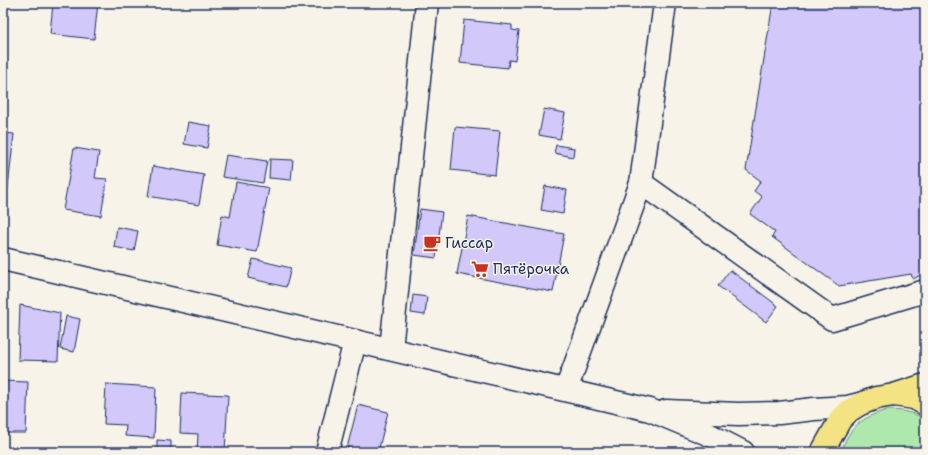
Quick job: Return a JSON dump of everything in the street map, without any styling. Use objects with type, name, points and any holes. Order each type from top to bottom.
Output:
[{"type":"main road","points":[[822,452],[840,420],[849,411],[860,404],[876,398],[894,395],[925,384]]},
{"type":"main road","points":[[894,395],[914,398],[925,404]]},
{"type":"main road","points":[[826,452],[833,431]]},
{"type":"street","points":[[391,349],[427,3]]},
{"type":"street","points":[[566,390],[640,182],[665,3]]},
{"type":"street","points":[[640,182],[832,318],[925,291]]},
{"type":"street","points":[[3,259],[650,410],[710,435],[733,449]]},
{"type":"street","points":[[327,452],[355,341]]},
{"type":"street","points":[[650,410],[738,414],[779,413],[848,407],[860,404]]},
{"type":"green space","points":[[887,410],[906,412],[925,419],[925,452],[841,452],[848,436],[858,424],[870,416]]},
{"type":"building","points":[[53,3],[98,3],[94,39],[50,34]]},
{"type":"building","points":[[773,3],[925,3],[925,273],[913,279],[911,274],[839,286],[772,237],[775,232],[750,214],[762,197],[754,191],[761,181],[746,170]]},
{"type":"building","points":[[464,20],[512,25],[512,30],[519,31],[515,61],[509,60],[508,68],[460,63]]},
{"type":"building","points":[[544,109],[565,113],[560,139],[539,135]]},
{"type":"building","points":[[188,122],[211,126],[207,148],[184,144]]},
{"type":"building","points":[[455,127],[500,131],[495,175],[451,170]]},
{"type":"building","points":[[3,133],[14,134],[6,205],[3,205]]},
{"type":"building","points":[[556,145],[574,148],[573,157],[554,153]]},
{"type":"building","points":[[74,148],[99,152],[95,178],[107,179],[101,216],[63,210]]},
{"type":"building","points":[[226,155],[267,161],[263,183],[222,177]]},
{"type":"building","points":[[270,159],[293,160],[291,180],[269,178]]},
{"type":"building","points":[[153,166],[204,175],[199,205],[148,196]]},
{"type":"building","points":[[236,182],[269,188],[257,252],[217,245],[222,215],[230,217]]},
{"type":"building","points":[[545,186],[567,190],[563,214],[541,210]]},
{"type":"building","points":[[420,209],[442,212],[436,258],[414,255]]},
{"type":"building","points":[[468,216],[564,234],[553,292],[457,274]]},
{"type":"building","points":[[117,227],[138,231],[134,251],[114,247]]},
{"type":"building","points":[[253,259],[291,268],[286,287],[248,278]]},
{"type":"building","points":[[730,270],[778,306],[766,322],[718,286]]},
{"type":"building","points":[[413,295],[427,297],[425,315],[411,313]]},
{"type":"building","points":[[20,305],[60,313],[58,361],[18,360]]},
{"type":"building","points":[[66,316],[80,319],[74,352],[60,349]]},
{"type":"building","points":[[3,381],[28,382],[26,433],[3,433]]},
{"type":"building","points":[[106,384],[156,387],[154,438],[125,436],[126,425],[104,424]]},
{"type":"building","points":[[182,393],[228,395],[225,452],[197,452],[198,434],[180,433]]},
{"type":"building","points":[[358,405],[388,412],[378,452],[365,452],[347,448]]},
{"type":"building","points":[[157,440],[171,441],[171,452],[157,452]]},
{"type":"place","name":"Гиссар","points":[[432,243]]},
{"type":"place","name":"Пятёрочка","points":[[480,269]]}]
